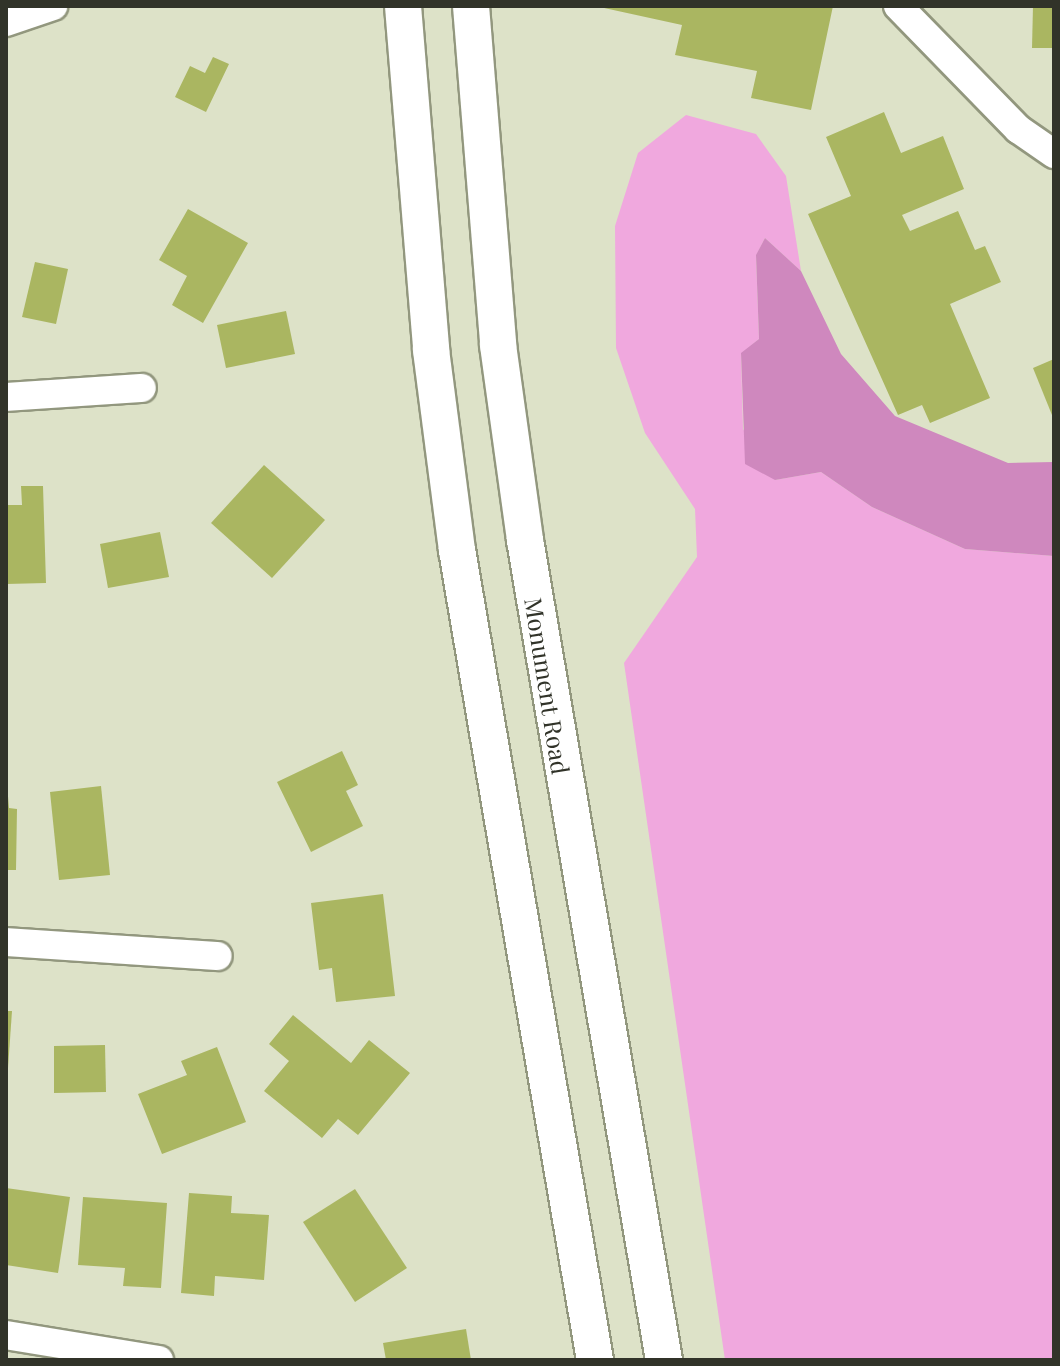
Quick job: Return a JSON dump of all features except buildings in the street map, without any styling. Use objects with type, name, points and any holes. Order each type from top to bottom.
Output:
[{"type":"street","points":[[6,22],[53,6]]},
{"type":"street","points":[[403,6],[431,350],[457,550],[595,1360]]},
{"type":"street","name":"Monument Road","points":[[471,6],[498,345],[525,540],[664,1360]]},
{"type":"street","points":[[898,6],[1018,129],[1054,154]]},
{"type":"street","points":[[6,397],[142,388]]},
{"type":"street","points":[[6,942],[218,956]]},
{"type":"street","points":[[6,1335],[159,1360]]},
{"type":"shaded area","points":[[686,115],[756,134],[786,176],[801,271],[765,238],[756,256],[759,339],[741,354],[743,429],[775,480],[821,472],[872,507],[965,549],[1054,556],[1054,1360],[725,1360],[624,663],[697,557],[695,509],[645,433],[616,348],[615,226],[638,153]]},
{"type":"shaded area","points":[[765,238],[801,271],[841,354],[895,416],[1008,463],[1054,462],[1054,556],[965,549],[872,507],[821,472],[775,480],[745,464],[741,353],[759,339],[756,255]]}]
